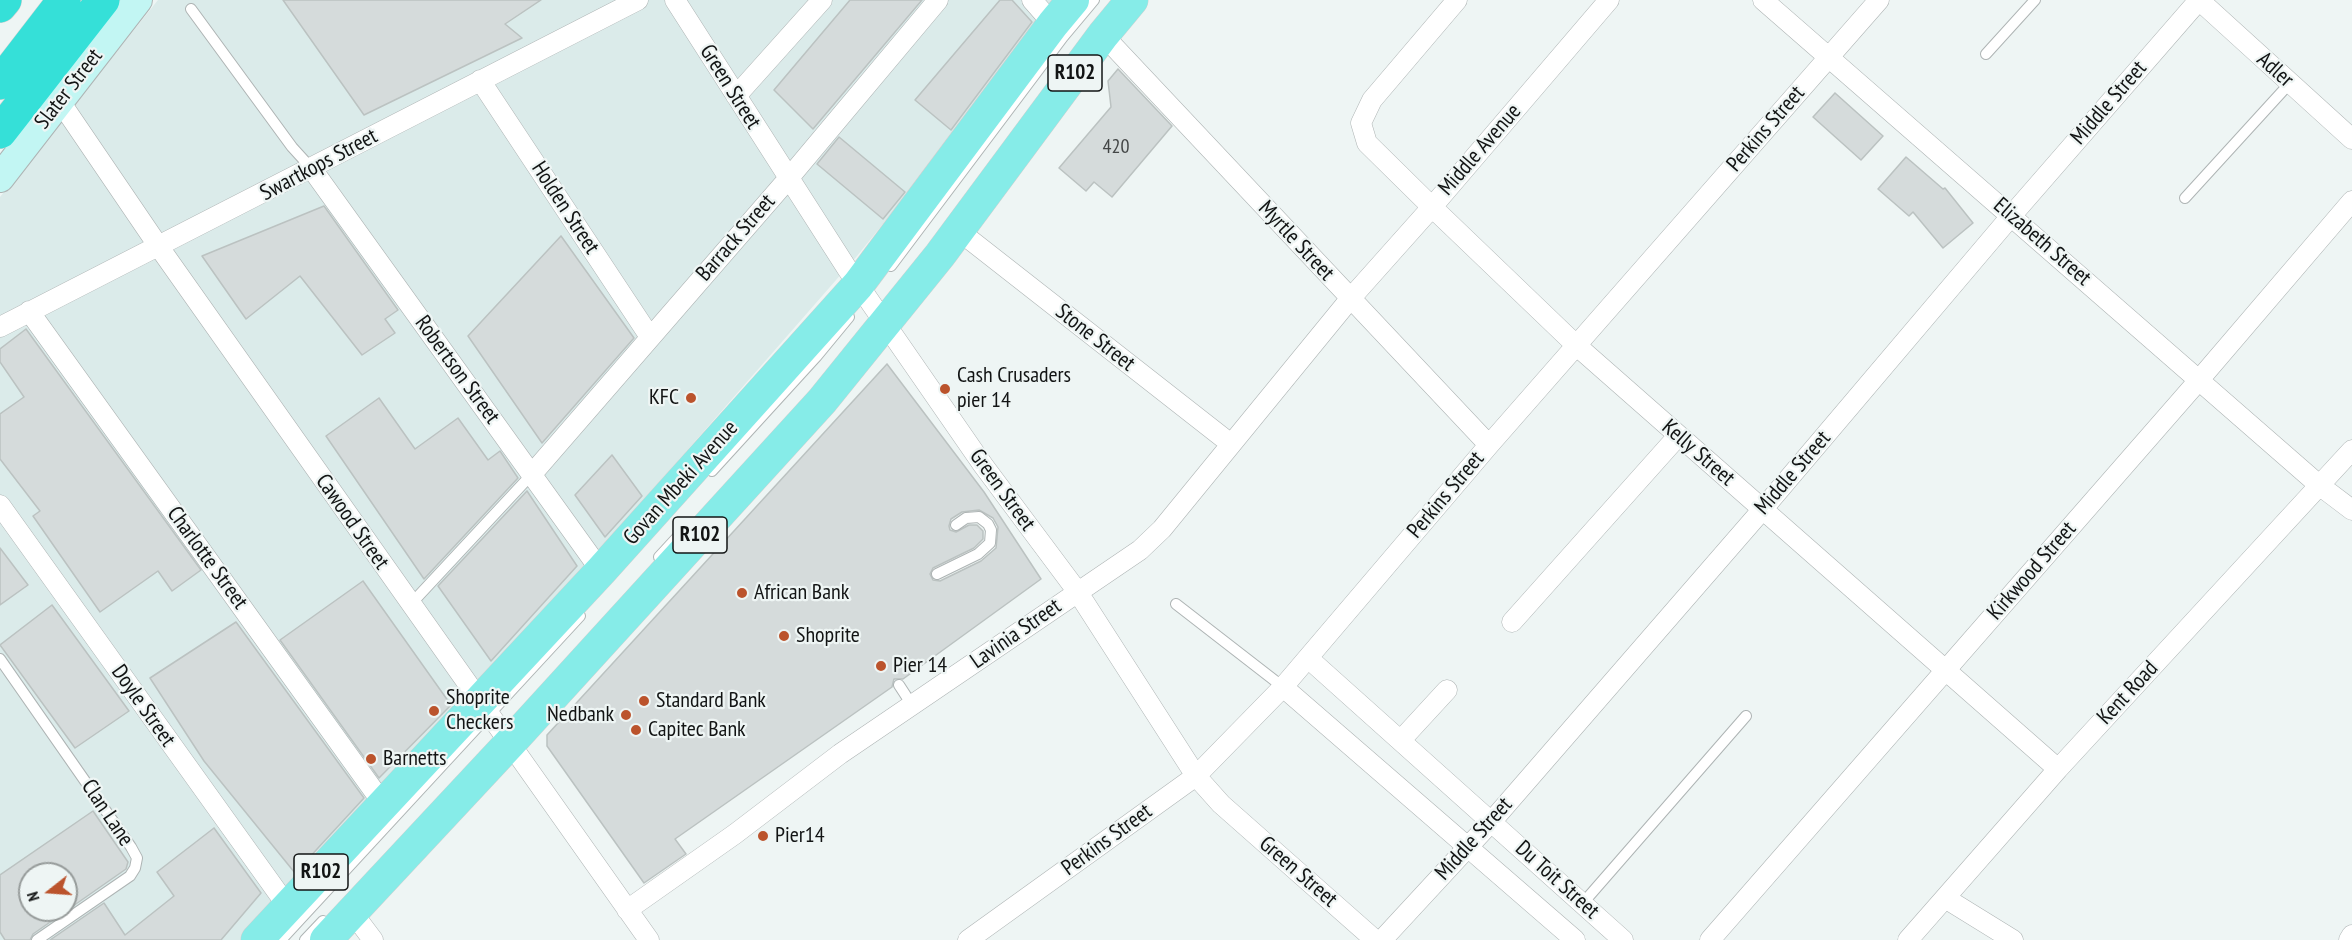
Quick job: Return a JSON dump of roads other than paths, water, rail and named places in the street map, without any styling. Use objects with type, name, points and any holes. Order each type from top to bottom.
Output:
[{"type":"highway","points":[[0,6],[5,0]]},
{"type":"highway","points":[[0,83],[64,0]]},
{"type":"highway","points":[[0,132],[103,0]]},
{"type":"main road","name":"Govan Mbeki Avenue","points":[[258,940],[384,805],[497,725],[822,401],[873,304],[1053,24],[1073,0]]},
{"type":"main road","name":"Govan Mbeki Avenue","points":[[336,922],[497,725],[601,571],[873,304],[958,231],[1103,35],[1132,0]]},
{"type":"street","name":"Slater Street","points":[[0,178],[138,0]]},
{"type":"street","name":"Swartkops Street","points":[[0,327],[159,248],[638,0]]},
{"type":"street","name":"Green Street","points":[[675,0],[788,179],[983,465],[1077,591],[1196,776],[1221,804],[1375,940]]},
{"type":"street","points":[[736,96],[822,0]]},
{"type":"street","name":"Barrack Street","points":[[532,474],[788,179],[938,0]]},
{"type":"street","points":[[1032,0],[1053,24]]},
{"type":"street","name":"Kelly Street","points":[[1457,0],[1372,100],[1361,123],[1367,143],[1577,346],[2058,769]]},
{"type":"street","name":"Middle Avenue","points":[[1350,299],[1609,0]]},
{"type":"street","name":"Elizabeth Street","points":[[1763,0],[2012,214],[2319,485],[2352,510]]},
{"type":"street","name":"Perkins Street","points":[[968,940],[1196,776],[1308,658],[1489,445],[1879,0]]},
{"type":"street","name":"Adler","points":[[2199,0],[2352,139]]},
{"type":"street","name":"Middle Street","points":[[1382,940],[1492,821],[1762,510],[2012,214],[2199,0]]},
{"type":"street","name":"Myrtle Street","points":[[1103,35],[1489,445]]},
{"type":"street","name":"Holden Street","points":[[480,80],[650,337]]},
{"type":"street","name":"Cawood Street","points":[[59,100],[159,248],[649,940]]},
{"type":"street","name":"Robertson Street","points":[[312,169],[601,571]]},
{"type":"street","name":"Kirkwood Street","points":[[1710,940],[2199,380],[2352,201]]},
{"type":"street","name":"Stone Street","points":[[958,231],[1231,444]]},
{"type":"street","name":"Lavinia Street","points":[[627,910],[735,834],[840,754],[1140,550],[1162,529],[1350,299]]},
{"type":"street","name":"Charlotte Street","points":[[29,311],[384,805]]},
{"type":"street","points":[[1512,622],[1678,436]]},
{"type":"street","name":"Kent Road","points":[[1908,940],[2058,769],[2352,450]]},
{"type":"street","name":"Doyle Street","points":[[0,505],[288,907]]},
{"type":"street","name":"Du Toit Street","points":[[1308,658],[1623,940]]},
{"type":"street","points":[[1282,687],[1575,940]]},
{"type":"street","points":[[1401,740],[1447,690]]},
{"type":"street","points":[[1945,898],[2013,940]]},
{"type":"street","points":[[336,922],[373,940]]},
{"type":"street","points":[[2349,940],[2352,935]]},
{"type":"lane","points":[[887,271],[1063,37],[1094,0]]},
{"type":"lane","points":[[1986,54],[2035,0]]},
{"type":"lane","points":[[191,9],[292,147],[312,169]]},
{"type":"lane","points":[[2185,198],[2290,83]]},
{"type":"lane","points":[[706,477],[826,345],[873,304]]},
{"type":"lane","points":[[834,368],[849,349]]},
{"type":"lane","points":[[410,605],[532,474]]},
{"type":"lane","points":[[937,574],[978,554],[990,543],[991,530],[988,524],[979,517],[966,518],[956,525]]},
{"type":"lane","points":[[651,566],[689,525]]},
{"type":"lane","points":[[1176,604],[1282,687]]},
{"type":"lane","points":[[281,940],[497,725],[588,607]]},
{"type":"lane","name":"Clan Lane","points":[[0,659],[137,858],[130,876],[38,940]]},
{"type":"lane","points":[[899,685],[912,705]]},
{"type":"lane","points":[[1583,903],[1746,716]]},
{"type":"lane","points":[[305,940],[336,922]]},
{"type":"place","name":"Cash Crusaders pier 14","points":[[945,389]]},
{"type":"place","name":"KFC","points":[[691,398]]},
{"type":"place","name":"African Bank","points":[[742,593]]},
{"type":"place","name":"Shoprite","points":[[784,636]]},
{"type":"place","name":"Pier 14","points":[[881,666]]},
{"type":"place","name":"Standard Bank","points":[[644,701]]},
{"type":"place","name":"Shoprite Checkers","points":[[434,711]]},
{"type":"place","name":"Nedbank","points":[[626,715]]},
{"type":"place","name":"Capitec Bank","points":[[636,730]]},
{"type":"place","name":"Barnetts","points":[[371,759]]},
{"type":"place","name":"Pier14","points":[[763,836]]}]
